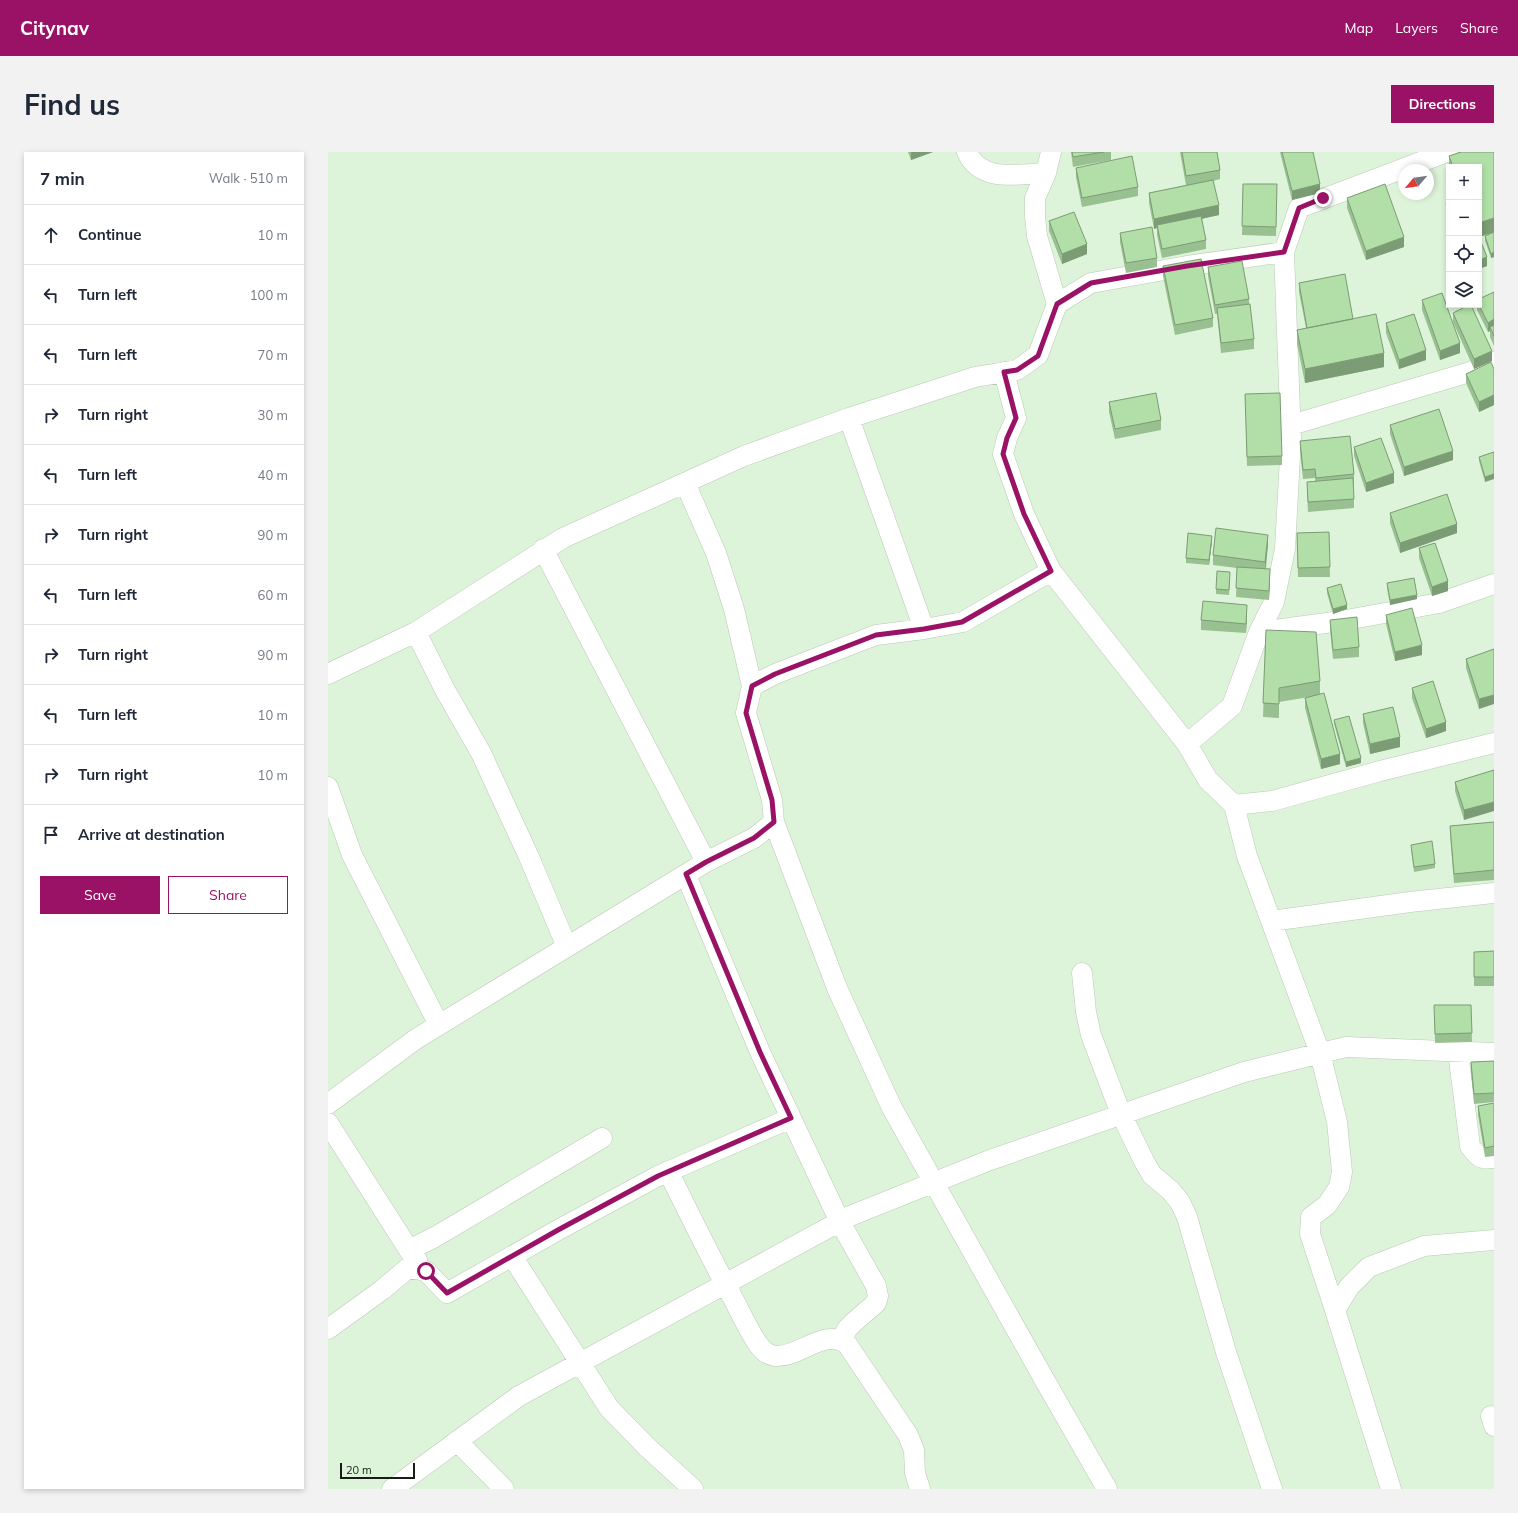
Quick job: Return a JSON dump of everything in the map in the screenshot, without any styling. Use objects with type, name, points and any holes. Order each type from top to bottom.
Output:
[{"type":"street","points":[[967,152],[969,158],[980,169],[994,175],[1046,173]]},
{"type":"street","points":[[328,674],[416,632],[543,549],[563,538],[744,456],[849,418],[975,377],[1017,370],[1038,356],[1057,304],[1037,236],[1035,198],[1046,173],[1051,152]]},
{"type":"street","points":[[1187,744],[1232,706],[1259,632],[1274,602],[1284,550],[1291,438],[1284,252],[1299,208],[1447,152]]},
{"type":"street","points":[[1057,304],[1091,283],[1187,266],[1284,252]]},
{"type":"street","points":[[1291,425],[1470,372],[1494,362]]},
{"type":"street","points":[[1004,372],[1016,418],[1007,438],[1003,454],[1024,514],[1051,571],[1187,744],[1208,780],[1234,805],[1248,856],[1320,1053],[1337,1122],[1342,1172],[1340,1187],[1327,1205],[1312,1217],[1310,1234],[1391,1489]]},
{"type":"street","points":[[849,418],[924,629]]},
{"type":"street","points":[[685,483],[716,553],[734,609],[752,686],[746,713],[772,800],[774,822],[837,988],[892,1108],[1107,1489]]},
{"type":"street","points":[[543,549],[706,862]]},
{"type":"street","points":[[752,686],[775,674],[876,635],[924,629],[962,622],[1051,571]]},
{"type":"street","points":[[1259,632],[1341,621],[1439,603],[1494,584]]},
{"type":"street","points":[[416,632],[445,690],[482,753],[529,857],[567,947]]},
{"type":"street","points":[[1234,805],[1272,801],[1494,743]]},
{"type":"street","points":[[328,787],[352,855],[439,1025]]},
{"type":"street","points":[[328,1104],[416,1039],[706,862],[754,838],[774,822]]},
{"type":"street","points":[[686,874],[760,1052],[840,1222],[876,1286],[878,1296],[876,1303],[847,1329],[842,1340]]},
{"type":"street","points":[[1271,921],[1410,902],[1494,893]]},
{"type":"street","points":[[1082,973],[1086,1012],[1091,1035],[1121,1114],[1152,1175],[1170,1190],[1180,1202],[1187,1217],[1226,1352],[1272,1489]]},
{"type":"street","points":[[392,1489],[519,1396],[850,1216],[990,1160],[1244,1072],[1346,1047],[1494,1053]]},
{"type":"street","points":[[1458,1052],[1470,1146],[1478,1156],[1485,1160],[1494,1158]]},
{"type":"street","points":[[328,1123],[409,1250],[447,1293],[512,1256],[668,1172],[791,1118]]},
{"type":"street","points":[[409,1250],[434,1237],[602,1138]]},
{"type":"street","points":[[668,1172],[725,1285],[758,1345],[768,1354],[782,1356],[834,1338],[842,1340],[847,1344],[908,1435],[914,1450],[915,1473],[920,1489]]},
{"type":"street","points":[[1335,1310],[1349,1287],[1369,1267],[1424,1246],[1494,1240]]},
{"type":"street","points":[[512,1256],[609,1408],[646,1447],[693,1489]]},
{"type":"street","points":[[328,1329],[382,1290],[408,1268],[426,1271]]},
{"type":"street","points":[[457,1441],[504,1489]]},
{"type":"building","points":[[1072,152],[1104,152],[1073,157]]},
{"type":"building","points":[[1182,152],[1217,152],[1220,170],[1186,176]]},
{"type":"building","points":[[1282,152],[1313,152],[1320,184],[1292,191]]},
{"type":"building","points":[[1461,152],[1494,152],[1494,218],[1482,222],[1482,164],[1452,164],[1449,156]]},
{"type":"building","points":[[1132,156],[1138,187],[1082,198],[1076,168]]},
{"type":"building","points":[[1213,180],[1219,205],[1154,219],[1149,193]]},
{"type":"building","points":[[1243,184],[1277,184],[1276,227],[1242,226]]},
{"type":"building","points":[[1385,184],[1404,237],[1366,251],[1347,198]]},
{"type":"building","points":[[1074,212],[1087,244],[1062,254],[1049,221]]},
{"type":"building","points":[[1201,216],[1206,240],[1162,249],[1157,225]]},
{"type":"building","points":[[1152,227],[1157,258],[1126,263],[1120,233]]},
{"type":"building","points":[[1494,232],[1494,252],[1491,254],[1485,236]]},
{"type":"building","points":[[1482,244],[1487,257],[1482,259]]},
{"type":"building","points":[[1201,259],[1213,318],[1175,325],[1163,266]]},
{"type":"building","points":[[1242,261],[1249,299],[1215,305],[1208,267]]},
{"type":"building","points":[[1345,274],[1353,319],[1307,328],[1299,283]]},
{"type":"building","points":[[1494,292],[1494,319],[1488,323],[1480,308],[1482,308],[1482,298]]},
{"type":"building","points":[[1442,293],[1446,308],[1447,308],[1460,343],[1440,351],[1422,300]]},
{"type":"building","points":[[1250,304],[1254,339],[1221,343],[1217,308]]},
{"type":"building","points":[[1463,308],[1472,308],[1492,351],[1474,359],[1453,313]]},
{"type":"building","points":[[1376,314],[1384,353],[1305,369],[1297,330]]},
{"type":"building","points":[[1414,314],[1426,350],[1399,360],[1386,323]]},
{"type":"building","points":[[1494,325],[1494,336],[1490,327]]},
{"type":"building","points":[[1491,362],[1494,369],[1494,395],[1479,402],[1466,374]]},
{"type":"building","points":[[1156,393],[1161,420],[1115,429],[1109,402]]},
{"type":"building","points":[[1280,393],[1282,456],[1247,457],[1245,394]]},
{"type":"building","points":[[1439,409],[1453,451],[1404,467],[1390,425]]},
{"type":"building","points":[[1350,436],[1354,474],[1316,478],[1315,469],[1303,470],[1300,441]]},
{"type":"building","points":[[1381,438],[1394,473],[1366,483],[1354,447]]},
{"type":"building","points":[[1494,452],[1494,474],[1485,477],[1479,457]]},
{"type":"building","points":[[1353,478],[1354,499],[1308,502],[1307,482]]},
{"type":"building","points":[[1447,494],[1457,524],[1400,543],[1390,513]]},
{"type":"building","points":[[1216,528],[1268,535],[1265,562],[1213,555]]},
{"type":"building","points":[[1329,532],[1330,567],[1298,568],[1297,533]]},
{"type":"building","points":[[1188,533],[1212,536],[1209,560],[1186,558]]},
{"type":"building","points":[[1435,543],[1448,581],[1432,587],[1419,548]]},
{"type":"building","points":[[1237,567],[1270,569],[1269,591],[1236,588]]},
{"type":"building","points":[[1217,571],[1230,572],[1229,590],[1216,589]]},
{"type":"building","points":[[1414,578],[1417,595],[1390,600],[1387,583]]},
{"type":"building","points":[[1341,584],[1347,605],[1333,609],[1327,588]]},
{"type":"building","points":[[1203,601],[1247,605],[1246,624],[1201,620]]},
{"type":"building","points":[[1412,608],[1422,645],[1395,652],[1386,615]]},
{"type":"building","points":[[1357,617],[1359,647],[1333,650],[1330,620]]},
{"type":"building","points":[[1266,630],[1316,632],[1320,681],[1279,688],[1279,704],[1263,703]]},
{"type":"building","points":[[1494,649],[1494,695],[1479,699],[1466,659]]},
{"type":"building","points":[[1433,681],[1446,722],[1426,729],[1412,688]]},
{"type":"building","points":[[1324,693],[1340,754],[1321,759],[1305,698]]},
{"type":"building","points":[[1393,707],[1400,737],[1370,744],[1363,714]]},
{"type":"building","points":[[1349,716],[1361,758],[1346,762],[1334,720]]},
{"type":"building","points":[[1494,770],[1494,802],[1464,810],[1455,782]]},
{"type":"building","points":[[1494,822],[1494,870],[1454,874],[1450,826]]},
{"type":"building","points":[[1432,841],[1435,864],[1414,867],[1411,845]]},
{"type":"building","points":[[1494,951],[1494,977],[1474,977],[1474,952]]},
{"type":"building","points":[[1434,1005],[1471,1005],[1472,1033],[1435,1034]]},
{"type":"building","points":[[1494,1061],[1494,1093],[1474,1094],[1471,1062]]},
{"type":"building","points":[[1494,1103],[1494,1146],[1485,1148],[1478,1106]]},
{"type":"route","points":[[426,1271],[447,1293],[558,1230],[658,1176],[791,1118],[760,1052],[686,874],[706,862],[754,838],[774,822],[772,800],[746,713],[752,686],[775,674],[876,635],[924,629],[962,622],[1051,571],[1024,514],[1003,454],[1007,438],[1016,418],[1004,372],[1017,370],[1038,356],[1057,304],[1091,283],[1187,266],[1284,252],[1299,208],[1323,198]]}]
